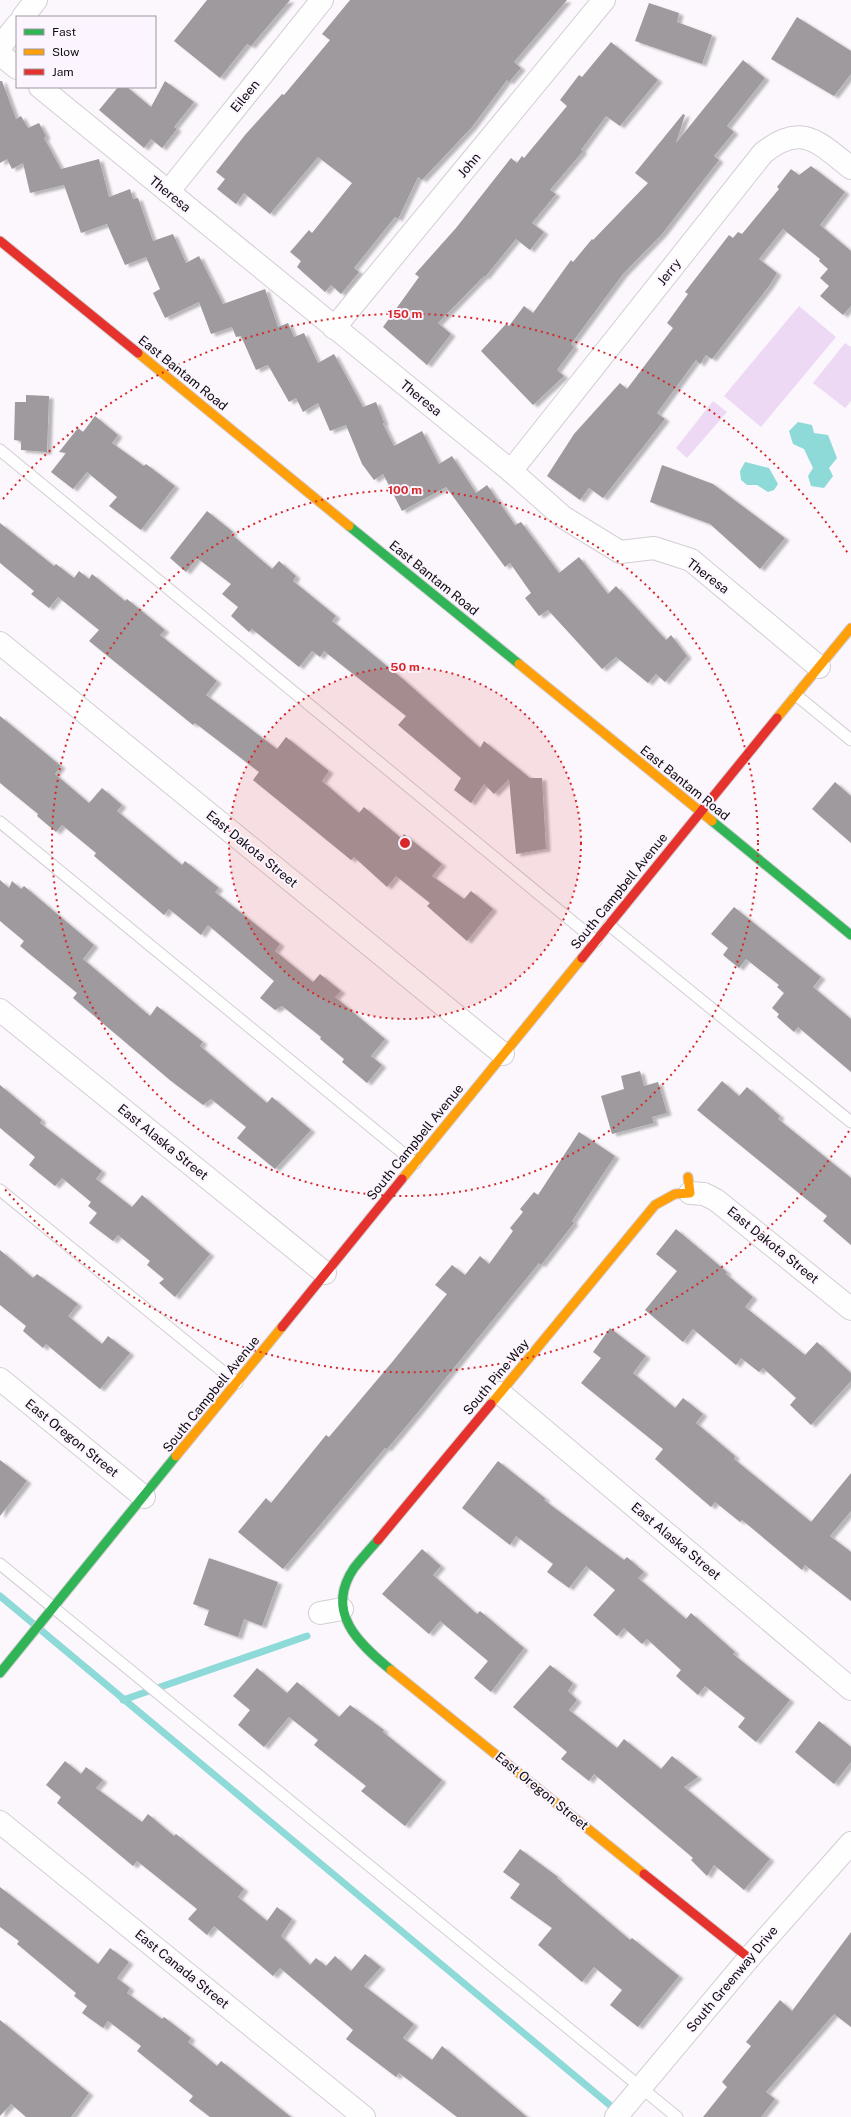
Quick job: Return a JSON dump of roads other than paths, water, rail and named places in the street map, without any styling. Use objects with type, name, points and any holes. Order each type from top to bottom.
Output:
[{"type":"street","points":[[24,16],[36,0]]},
{"type":"street","name":"Eileen","points":[[168,192],[322,0]]},
{"type":"street","name":"John","points":[[334,328],[604,1]]},
{"type":"street","points":[[0,48],[16,26]]},
{"type":"street","points":[[0,54],[16,67]]},
{"type":"street","name":"Theresa","points":[[41,88],[511,471],[564,517],[620,552],[654,548],[691,560],[820,666]]},
{"type":"street","name":"Jerry","points":[[511,471],[763,153],[774,144],[796,136],[812,138],[851,168]]},
{"type":"street","name":"East Bantam Road","points":[[0,241],[851,935]]},
{"type":"street","name":"South Campbell Avenue","points":[[0,1673],[851,628]]},
{"type":"street","name":"East Dakota Street","points":[[0,644],[503,1054]]},
{"type":"street","name":"East Alaska Street","points":[[0,1010],[325,1273]]},
{"type":"street","name":"East Dakota Street","points":[[689,1185],[716,1200],[851,1309]]},
{"type":"street","name":"South Pine Way","points":[[343,1612],[342,1592],[354,1569],[655,1205],[689,1185]]},
{"type":"street","name":"East Oregon Street","points":[[0,1379],[144,1497]]},
{"type":"street","name":"East Alaska Street","points":[[500,1393],[851,1688]]},
{"type":"street","points":[[320,1613],[343,1612]]},
{"type":"street","name":"East Oregon Street","points":[[343,1612],[356,1637],[379,1660],[749,1958]]},
{"type":"street","name":"East Canada Street","points":[[0,1822],[364,2117]]},
{"type":"street","name":"South Greenway Drive","points":[[616,2117],[749,1958],[851,1843]]},
{"type":"lane","points":[[0,450],[596,941]]},
{"type":"lane","points":[[796,695],[851,740]]},
{"type":"lane","points":[[0,822],[415,1163]]},
{"type":"lane","points":[[609,925],[851,1122]]},
{"type":"lane","points":[[0,1190],[237,1383]]},
{"type":"lane","points":[[0,1564],[50,1612],[641,2087],[676,2117]]},
{"type":"water","points":[[798,422],[812,425],[814,433],[828,435],[837,458],[829,468],[833,476],[824,488],[811,486],[808,476],[813,468],[804,449],[793,444],[789,431]]},
{"type":"water","points":[[745,462],[769,468],[778,484],[774,490],[768,492],[757,485],[747,485],[741,480],[740,471]]},
{"type":"waterway","points":[[0,1596],[617,2111]]},
{"type":"waterway","points":[[123,1700],[307,1636]]}]
